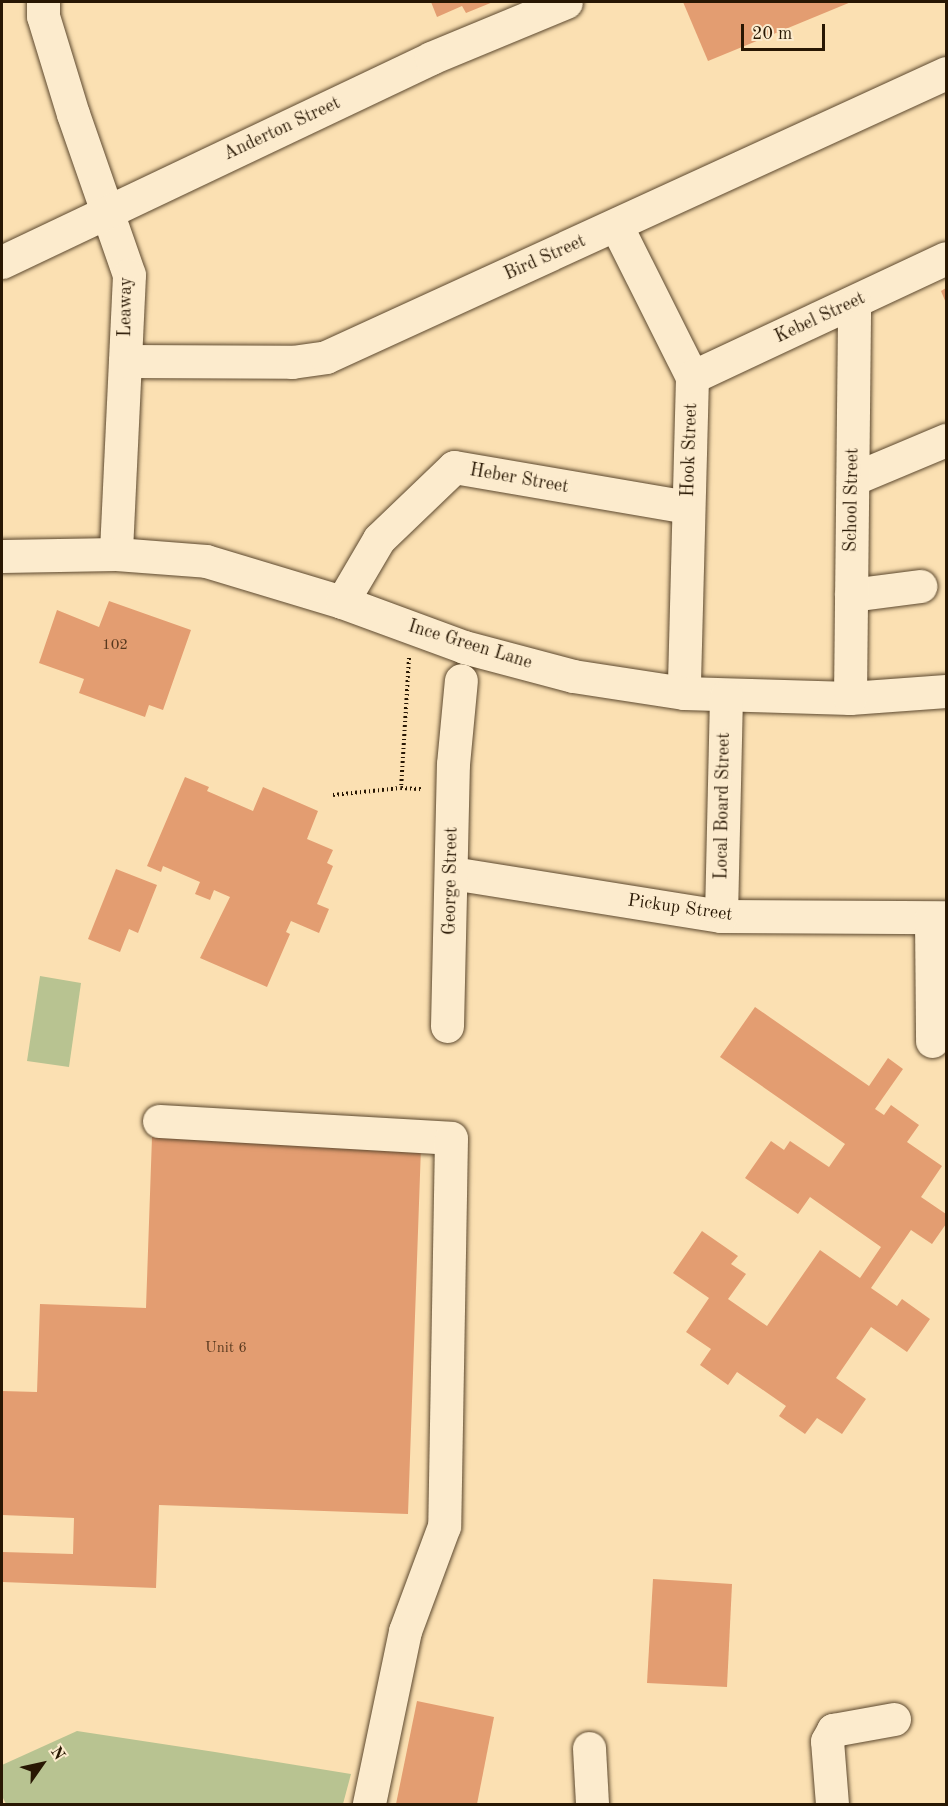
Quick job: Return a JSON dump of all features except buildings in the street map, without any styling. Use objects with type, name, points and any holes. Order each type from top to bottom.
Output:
[{"type":"street","name":"Leaway","points":[[43,2],[43,16],[73,114],[109,211],[129,275],[116,554]]},
{"type":"street","name":"Anderton Street","points":[[2,262],[431,58],[559,3]]},
{"type":"street","name":"Bird Street","points":[[125,361],[292,362],[326,357],[946,73]]},
{"type":"street","name":"Hook Street","points":[[616,225],[692,377],[684,693]]},
{"type":"street","name":"Kebel Street","points":[[692,377],[946,258]]},
{"type":"street","name":"School Street","points":[[850,698],[854,303]]},
{"type":"street","points":[[853,479],[946,440]]},
{"type":"street","name":"Heber Street","points":[[342,602],[379,539],[454,467],[688,507]]},
{"type":"street","name":"Ince Green Lane","points":[[2,556],[116,554],[207,561],[342,602],[464,647],[573,676],[684,693],[850,698],[946,691]]},
{"type":"street","points":[[851,595],[920,586]]},
{"type":"street","name":"George Street","points":[[447,1026],[453,791],[467,738],[461,680]]},
{"type":"street","name":"Local Board Street","points":[[720,916],[726,696]]},
{"type":"street","name":"Pickup Street","points":[[452,873],[720,916],[939,917]]},
{"type":"street","points":[[932,1041],[939,917]]},
{"type":"street","points":[[159,1121],[451,1138],[444,1526],[405,1631],[369,1804]]},
{"type":"street","points":[[832,1804],[827,1741],[833,1730],[894,1719]]},
{"type":"street","points":[[589,1748],[592,1804]]},
{"type":"path","points":[[402,788],[411,628]]},
{"type":"path","points":[[333,795],[402,788],[453,791]]},
{"type":"green space","points":[[40,976],[81,983],[69,1067],[27,1061]]},
{"type":"green space","points":[[77,1731],[351,1774],[343,1804],[6,1804],[2,1796],[2,1765]]}]
